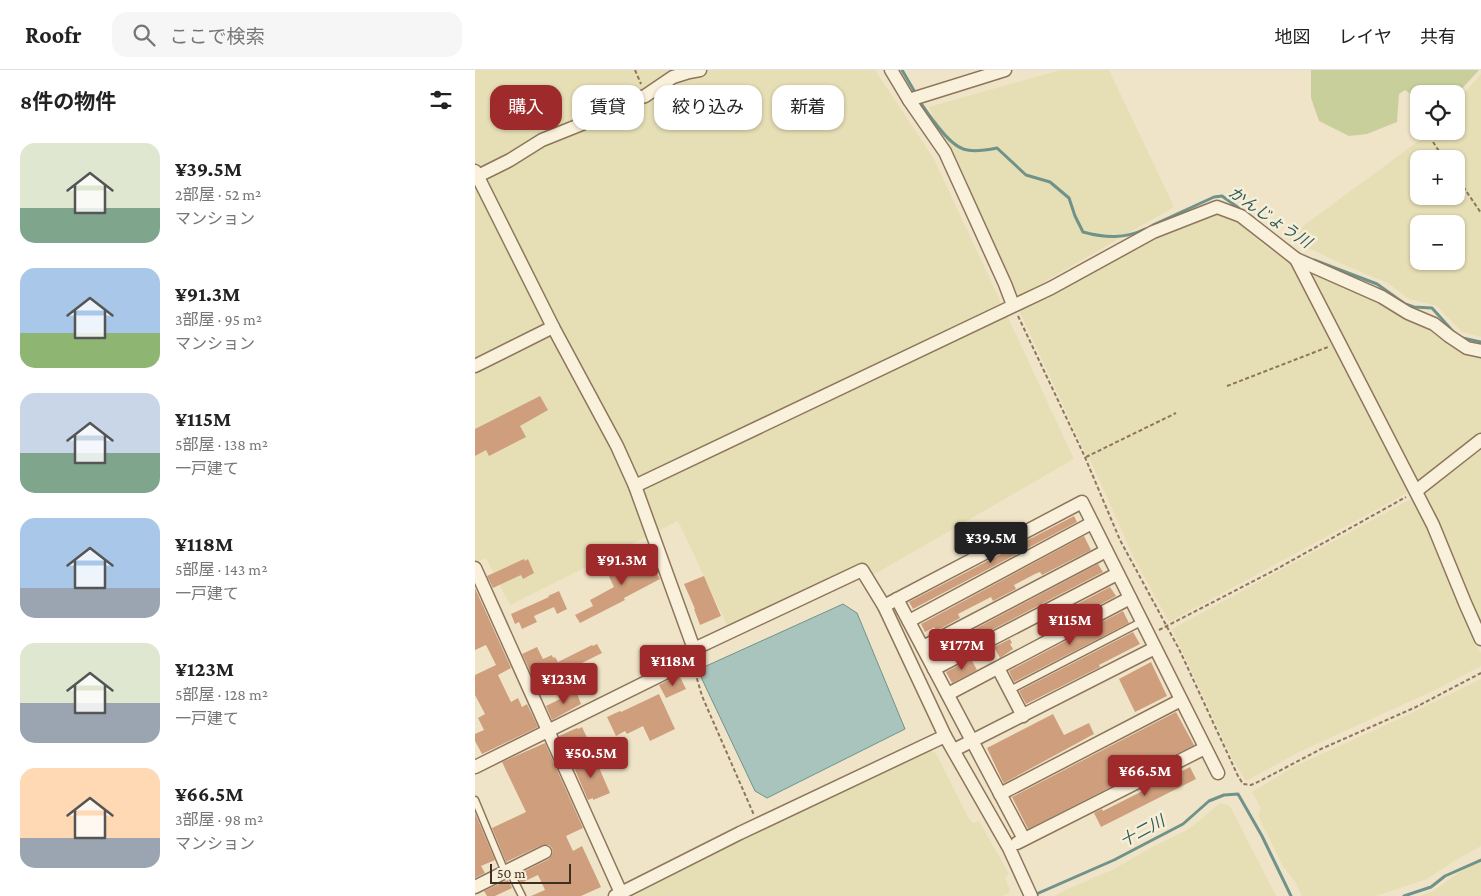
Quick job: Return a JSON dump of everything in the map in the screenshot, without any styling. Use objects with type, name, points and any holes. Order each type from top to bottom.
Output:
[{"type":"street","points":[[692,654],[635,486],[617,446],[553,327],[476,173],[510,160],[542,140],[582,124],[602,110],[645,96],[673,77],[700,70]]},
{"type":"street","points":[[891,70],[945,152],[1013,305]]},
{"type":"street","points":[[909,100],[1005,70]]},
{"type":"street","points":[[635,486],[1051,288],[1153,232],[1217,206],[1241,216],[1296,259],[1382,296],[1408,313],[1434,324],[1467,348],[1481,351]]},
{"type":"street","points":[[1296,259],[1433,525],[1481,640]]},
{"type":"street","points":[[475,366],[553,327]]},
{"type":"street","points":[[1416,492],[1481,440]]},
{"type":"street","points":[[884,606],[1082,502],[1218,773]]},
{"type":"street","points":[[909,621],[1092,523]]},
{"type":"street","points":[[923,647],[1106,551]]},
{"type":"street","points":[[475,568],[549,730],[618,894],[758,824],[945,736]]},
{"type":"street","points":[[475,767],[692,654],[862,570],[884,606],[945,736],[1009,848],[1031,896]]},
{"type":"street","points":[[934,669],[1117,574]]},
{"type":"street","points":[[948,694],[1130,598]]},
{"type":"street","points":[[897,599],[1024,839]]},
{"type":"street","points":[[954,750],[1155,648]]},
{"type":"street","points":[[998,668],[1023,716]]},
{"type":"street","points":[[999,794],[1181,700]]},
{"type":"street","points":[[1009,848],[1205,748]]},
{"type":"street","points":[[475,887],[545,852]]},
{"type":"lane","points":[[1010,690],[1141,622]]},
{"type":"lane","points":[[475,800],[507,871],[522,896]]},
{"type":"path","points":[[635,70],[645,96]]},
{"type":"path","points":[[1465,189],[1481,213]]},
{"type":"path","points":[[1013,305],[1085,457],[1120,540],[1179,650],[1243,784],[1251,785],[1260,781],[1321,749],[1416,707],[1481,673]]},
{"type":"path","points":[[1227,386],[1339,342]]},
{"type":"path","points":[[1085,457],[1176,413]]},
{"type":"path","points":[[1148,635],[1273,571],[1416,492]]},
{"type":"path","points":[[692,654],[702,696],[758,824]]},
{"type":"shaded area","points":[[475,70],[875,70],[934,159],[1074,459],[873,575],[861,562],[727,625],[678,521],[510,605],[486,558],[475,563]]},
{"type":"shaded area","points":[[1060,70],[1109,70],[1174,207],[1016,298],[929,107]]},
{"type":"shaded area","points":[[1481,74],[1481,337],[1462,332],[1437,306],[1409,299],[1388,283],[1287,238],[1420,140],[1465,140],[1465,92]]},
{"type":"shaded area","points":[[1213,213],[1230,216],[1270,250],[1293,262],[1343,365],[1407,487],[1407,493],[1169,622],[1133,556],[1092,464],[1018,308],[1135,246]]},
{"type":"shaded area","points":[[1310,271],[1369,296],[1398,315],[1435,333],[1462,350],[1481,357],[1481,435],[1421,481],[1417,481],[1358,369]]},
{"type":"shaded area","points":[[1481,447],[1481,626],[1423,493]]},
{"type":"shaded area","points":[[1413,498],[1452,587],[1468,629],[1481,653],[1481,666],[1437,689],[1297,753],[1246,781],[1232,758],[1172,629]]},
{"type":"shaded area","points":[[1481,679],[1481,846],[1427,879],[1376,896],[1302,896],[1296,883],[1283,866],[1258,816],[1261,808],[1252,792],[1295,766]]},
{"type":"shaded area","points":[[928,751],[936,753],[968,817],[973,823],[979,821],[1009,874],[1005,878],[1010,890],[1009,893],[1001,896],[625,896],[867,778]]},
{"type":"shaded area","points":[[1220,803],[1230,806],[1276,896],[1055,896],[1114,869],[1150,848],[1185,831]]},
{"type":"shaded area","points":[[1481,860],[1481,896],[1419,896],[1432,892],[1461,871]]},
{"type":"green space","points":[[1311,70],[1479,70],[1465,85],[1410,85],[1410,94],[1405,90],[1399,94],[1397,122],[1367,134],[1349,136],[1319,121],[1311,98]]},
{"type":"water","points":[[843,604],[857,613],[905,729],[767,798],[755,791],[701,677],[704,667]]},
{"type":"building","points":[[540,396],[548,410],[520,426],[526,437],[489,456],[486,450],[475,456],[475,429]]},
{"type":"building","points":[[1074,516],[1077,522],[913,609],[909,602]]},
{"type":"building","points":[[1084,536],[1091,550],[1042,575],[1040,572],[1035,574],[1014,585],[1016,589],[993,601],[991,597],[958,614],[960,618],[936,631],[934,627],[925,632],[921,624]]},
{"type":"building","points":[[649,558],[660,579],[624,598],[625,600],[580,623],[575,615],[593,606],[590,600],[614,587],[606,570],[622,562],[625,568]]},
{"type":"building","points":[[524,559],[525,561],[528,559],[534,573],[523,579],[521,575],[493,588],[487,576]]},
{"type":"building","points":[[1098,564],[1103,572],[938,658],[935,650]]},
{"type":"building","points":[[704,576],[721,616],[700,625],[684,584]]},
{"type":"building","points":[[1110,587],[1116,596],[1075,618],[1075,616],[1057,625],[1058,627],[1050,631],[1045,621]]},
{"type":"building","points":[[475,588],[511,668],[498,675],[511,702],[518,698],[522,707],[527,704],[538,727],[482,754],[475,741],[475,734],[484,730],[478,718],[485,714],[475,695],[475,675],[496,665],[486,645],[475,650]]},
{"type":"building","points":[[559,591],[567,609],[557,614],[554,607],[534,616],[537,622],[522,629],[519,622],[515,624],[511,614]]},
{"type":"building","points":[[1123,611],[1129,623],[1014,682],[1009,671]]},
{"type":"building","points":[[1133,632],[1140,644],[1099,665],[1100,667],[1026,704],[1019,691]]},
{"type":"building","points":[[1010,639],[1013,649],[1000,658],[994,647]]},
{"type":"building","points":[[597,644],[602,653],[548,680],[544,674],[534,679],[522,654],[537,647],[543,659],[552,655],[558,662]]},
{"type":"building","points":[[971,659],[977,670],[952,683],[946,672]]},
{"type":"building","points":[[1151,662],[1167,696],[1135,712],[1119,679]]},
{"type":"building","points":[[679,675],[686,689],[666,698],[659,685]]},
{"type":"building","points":[[576,691],[581,704],[552,720],[546,706]]},
{"type":"building","points":[[659,694],[675,729],[650,741],[643,726],[627,734],[625,731],[616,736],[607,717]]},
{"type":"building","points":[[1176,712],[1194,745],[1028,829],[1012,797]]},
{"type":"building","points":[[1053,714],[1064,735],[1089,723],[1094,734],[1004,783],[987,748]]},
{"type":"building","points":[[582,727],[588,740],[566,750],[559,736]]},
{"type":"building","points":[[545,743],[583,828],[566,836],[573,851],[582,846],[601,887],[581,896],[531,896],[545,890],[538,875],[521,883],[517,875],[549,859],[553,853],[552,848],[549,845],[542,845],[506,862],[492,828],[526,812],[502,762]]},
{"type":"building","points":[[594,756],[610,793],[593,800],[593,798],[588,800],[573,765]]},
{"type":"building","points":[[1190,767],[1196,779],[1101,827],[1094,813],[1102,809],[1103,811]]},
{"type":"building","points":[[475,813],[495,860],[481,866],[485,873],[475,878]]},
{"type":"building","points":[[508,880],[512,888],[495,896],[487,896],[484,891]]},
{"type":"waterway","name":"かんじょう川","points":[[902,70],[916,94]]},
{"type":"waterway","name":"かんじょう川","points":[[919,100],[939,128],[958,146],[970,151],[997,148],[1026,175],[1050,182],[1069,198],[1083,232],[1115,237],[1130,235],[1145,229]]},
{"type":"waterway","name":"かんじょう川","points":[[1153,225],[1214,197],[1222,196],[1243,211]]},
{"type":"waterway","name":"かんじょう川","points":[[1314,260],[1377,284],[1405,304],[1414,307],[1432,308],[1458,337],[1481,342]]},
{"type":"waterway","name":"十二川","points":[[1034,895],[1114,860],[1183,824],[1209,801],[1224,795],[1238,794],[1262,836],[1291,896]]},
{"type":"waterway","name":"十二川","points":[[1404,896],[1431,887],[1445,876],[1481,860]]}]
